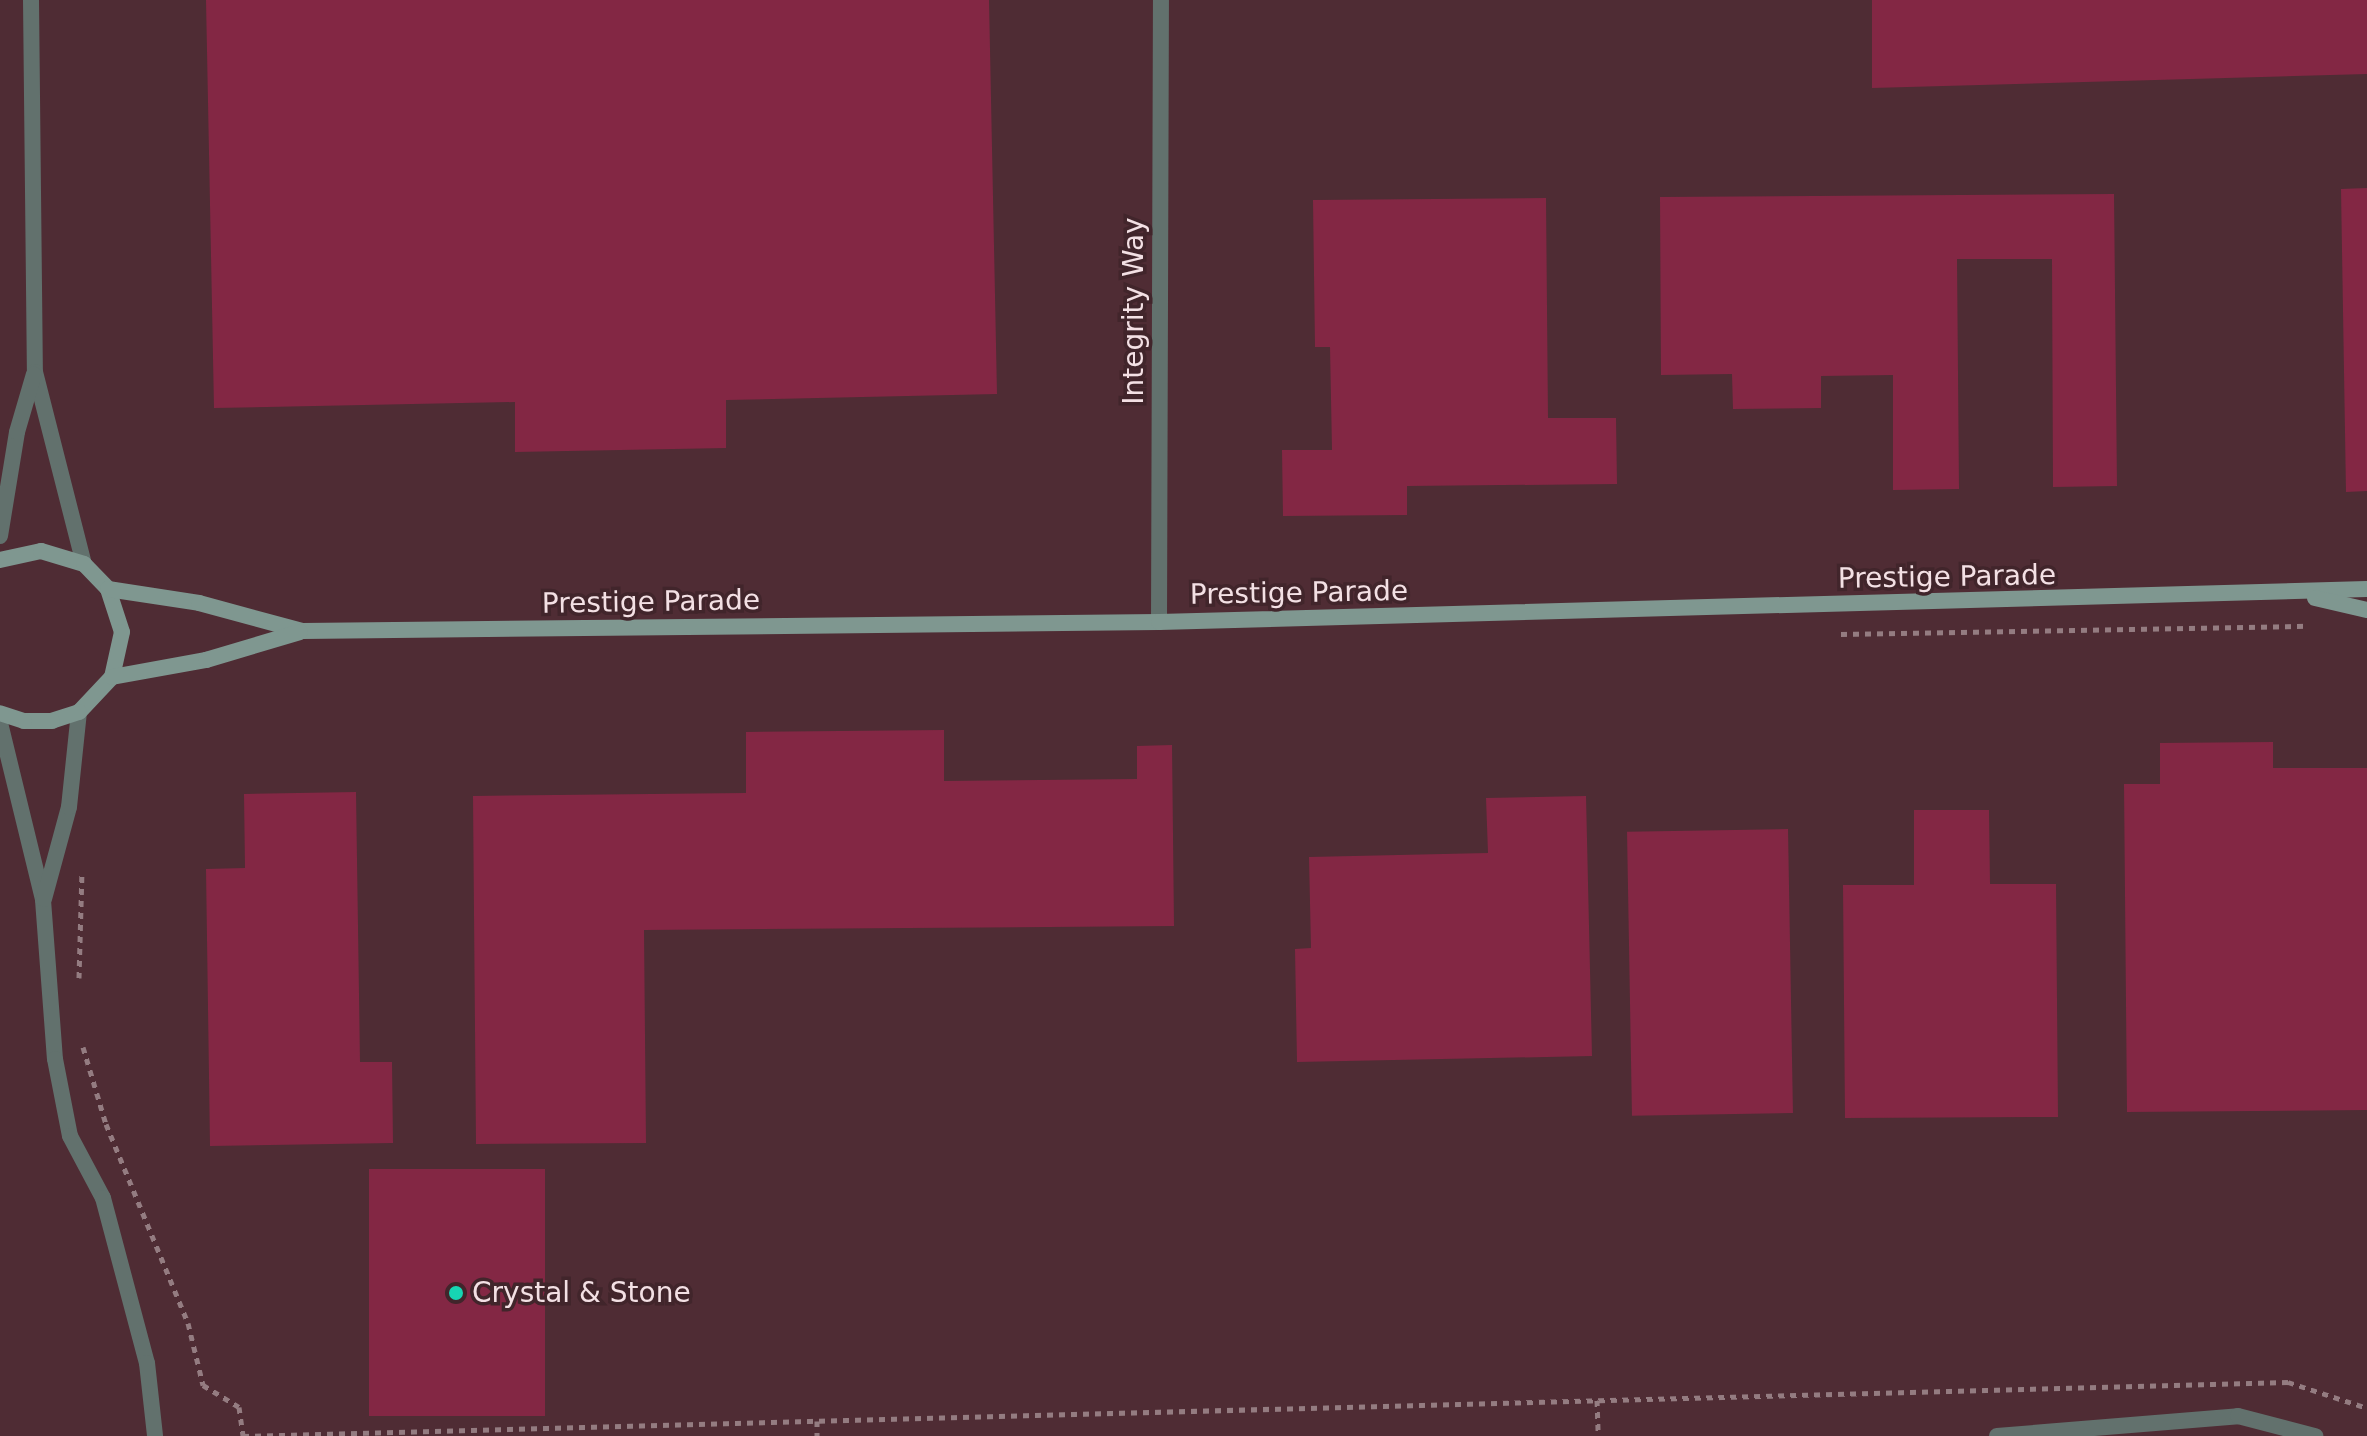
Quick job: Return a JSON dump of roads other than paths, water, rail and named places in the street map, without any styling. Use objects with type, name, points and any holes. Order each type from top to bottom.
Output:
[{"type":"street","points":[[31,0],[35,372],[84,564]]},
{"type":"street","name":"Integrity Way","points":[[1159,622],[1161,0]]},
{"type":"street","points":[[0,536],[17,432],[35,372]]},
{"type":"street","points":[[0,560],[41,551],[84,564],[108,589],[122,632],[112,677],[79,712],[52,721],[24,721],[0,713]]},
{"type":"street","name":"Prestige Parade","points":[[108,589],[199,603],[302,631],[1159,622],[2298,594],[2367,589]]},
{"type":"street","name":"Prestige Parade","points":[[2298,594],[2367,610]]},
{"type":"street","name":"Prestige Parade","points":[[112,677],[206,660],[302,631]]},
{"type":"street","points":[[43,900],[69,807],[79,712]]},
{"type":"street","points":[[0,723],[43,900],[55,1059],[70,1136],[103,1198],[147,1363],[155,1436]]},
{"type":"street","points":[[1997,1436],[2238,1416],[2315,1436]]},
{"type":"place","name":"Crystal & Stone","points":[[456,1293]]}]
